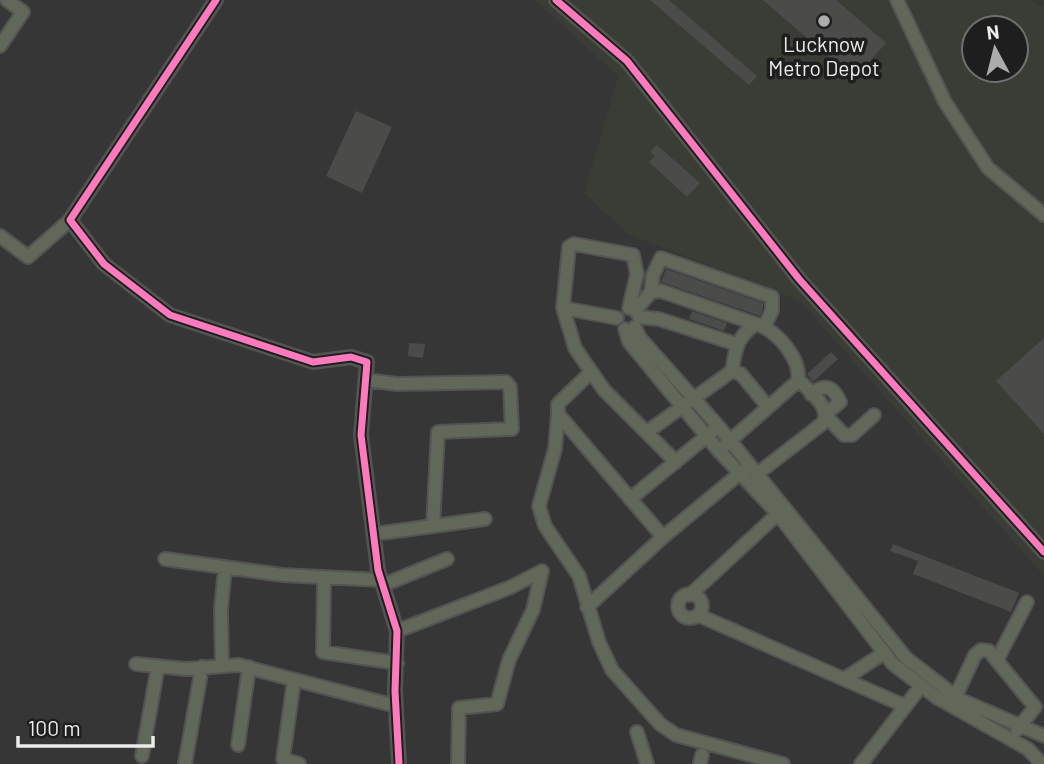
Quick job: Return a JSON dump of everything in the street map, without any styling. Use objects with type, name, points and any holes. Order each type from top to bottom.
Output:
[{"type":"street","points":[[0,46],[23,12],[7,0]]},
{"type":"street","points":[[0,236],[28,257],[70,220],[216,0]]},
{"type":"street","points":[[556,0],[627,61],[799,279],[1044,552]]},
{"type":"street","points":[[897,0],[945,102],[988,167],[1044,215]]},
{"type":"street","points":[[70,220],[104,264],[170,315],[313,362],[361,359],[367,362],[361,435],[373,534],[382,582],[397,631],[396,706],[399,764]]},
{"type":"street","points":[[676,462],[604,390],[575,348],[563,308],[569,247],[574,244],[633,256],[637,274],[629,342],[682,407],[729,441],[749,471],[794,526],[884,653],[1028,749],[1042,764]]},
{"type":"street","points":[[630,318],[651,292],[656,264],[662,258],[772,297],[772,311],[760,326],[745,331],[736,344],[732,371],[647,432]]},
{"type":"street","points":[[651,292],[661,291],[760,326],[796,358],[800,369],[798,381],[718,450]]},
{"type":"street","points":[[563,308],[630,318],[659,319],[736,344]]},
{"type":"street","points":[[630,318],[640,338],[694,398],[713,431],[718,450],[749,471]]},
{"type":"street","points":[[732,371],[741,374],[768,407]]},
{"type":"street","points":[[591,372],[558,404],[555,449],[539,506],[553,541],[579,576],[587,607],[612,670],[660,724],[676,735],[783,764]]},
{"type":"street","points":[[366,380],[397,384],[506,382],[510,387],[512,429],[438,432],[433,526]]},
{"type":"street","points":[[798,381],[844,435],[852,435],[874,415]]},
{"type":"street","points":[[587,607],[663,537],[840,402],[836,394],[822,386],[811,394]]},
{"type":"street","points":[[558,414],[663,537]]},
{"type":"street","points":[[630,499],[713,431]]},
{"type":"street","points":[[781,511],[690,595],[680,600],[679,611],[687,618],[698,615],[905,706]]},
{"type":"street","points":[[373,534],[485,519]]},
{"type":"street","points":[[807,544],[906,657],[921,686],[1040,734],[1028,749]]},
{"type":"street","points":[[164,559],[225,568],[382,582],[447,559]]},
{"type":"street","points":[[222,666],[221,609],[225,568]]},
{"type":"street","points":[[397,631],[511,587],[542,571],[533,610],[509,660],[497,704],[459,708],[458,764]]},
{"type":"street","points":[[324,577],[323,652],[397,663]]},
{"type":"street","points":[[690,595],[698,598],[701,604],[698,615]]},
{"type":"street","points":[[998,658],[1027,601]]},
{"type":"street","points":[[954,701],[975,655],[981,650],[989,651],[998,658],[1035,707],[1019,725],[1012,740]]},
{"type":"street","points":[[844,679],[884,653]]},
{"type":"street","points":[[136,664],[250,667],[396,706]]},
{"type":"street","points":[[142,756],[158,666]]},
{"type":"street","points":[[185,764],[202,667]]},
{"type":"street","points":[[238,745],[250,667]]},
{"type":"street","points":[[293,680],[283,759],[299,764]]},
{"type":"street","points":[[861,764],[921,686]]},
{"type":"street","points":[[637,732],[647,764]]},
{"type":"shaded area","points":[[535,0],[1028,0],[1044,6],[1044,576],[800,301],[628,234],[584,193],[618,76]]},
{"type":"building","points":[[650,0],[669,0],[757,76],[749,85]]},
{"type":"building","name":"Lucknow Metro Depot","points":[[763,0],[836,0],[886,43],[854,79]]},
{"type":"building","points":[[356,111],[392,127],[362,193],[326,176]]},
{"type":"building","points":[[657,145],[700,183],[687,197],[649,162],[655,156],[650,152]]},
{"type":"building","points":[[666,269],[763,303],[760,316],[661,282]]},
{"type":"building","points":[[692,311],[727,323],[724,331],[689,319]]},
{"type":"building","points":[[1044,338],[1044,434],[996,381]]},
{"type":"building","points":[[409,343],[425,344],[423,358],[408,356]]},
{"type":"building","points":[[831,352],[838,359],[813,382],[807,374]]},
{"type":"building","points":[[893,544],[1019,593],[1011,612],[913,574],[918,561],[890,551]]},
{"type":"cycle path","points":[[216,0],[70,220],[104,264],[170,315],[313,362],[351,357],[367,362],[361,435],[378,570],[397,631],[395,691],[399,764]]},
{"type":"cycle path","points":[[556,0],[627,61],[799,279],[1044,552]]},
{"type":"place","name":"Lucknow Metro Depot","points":[[824,21]]}]
